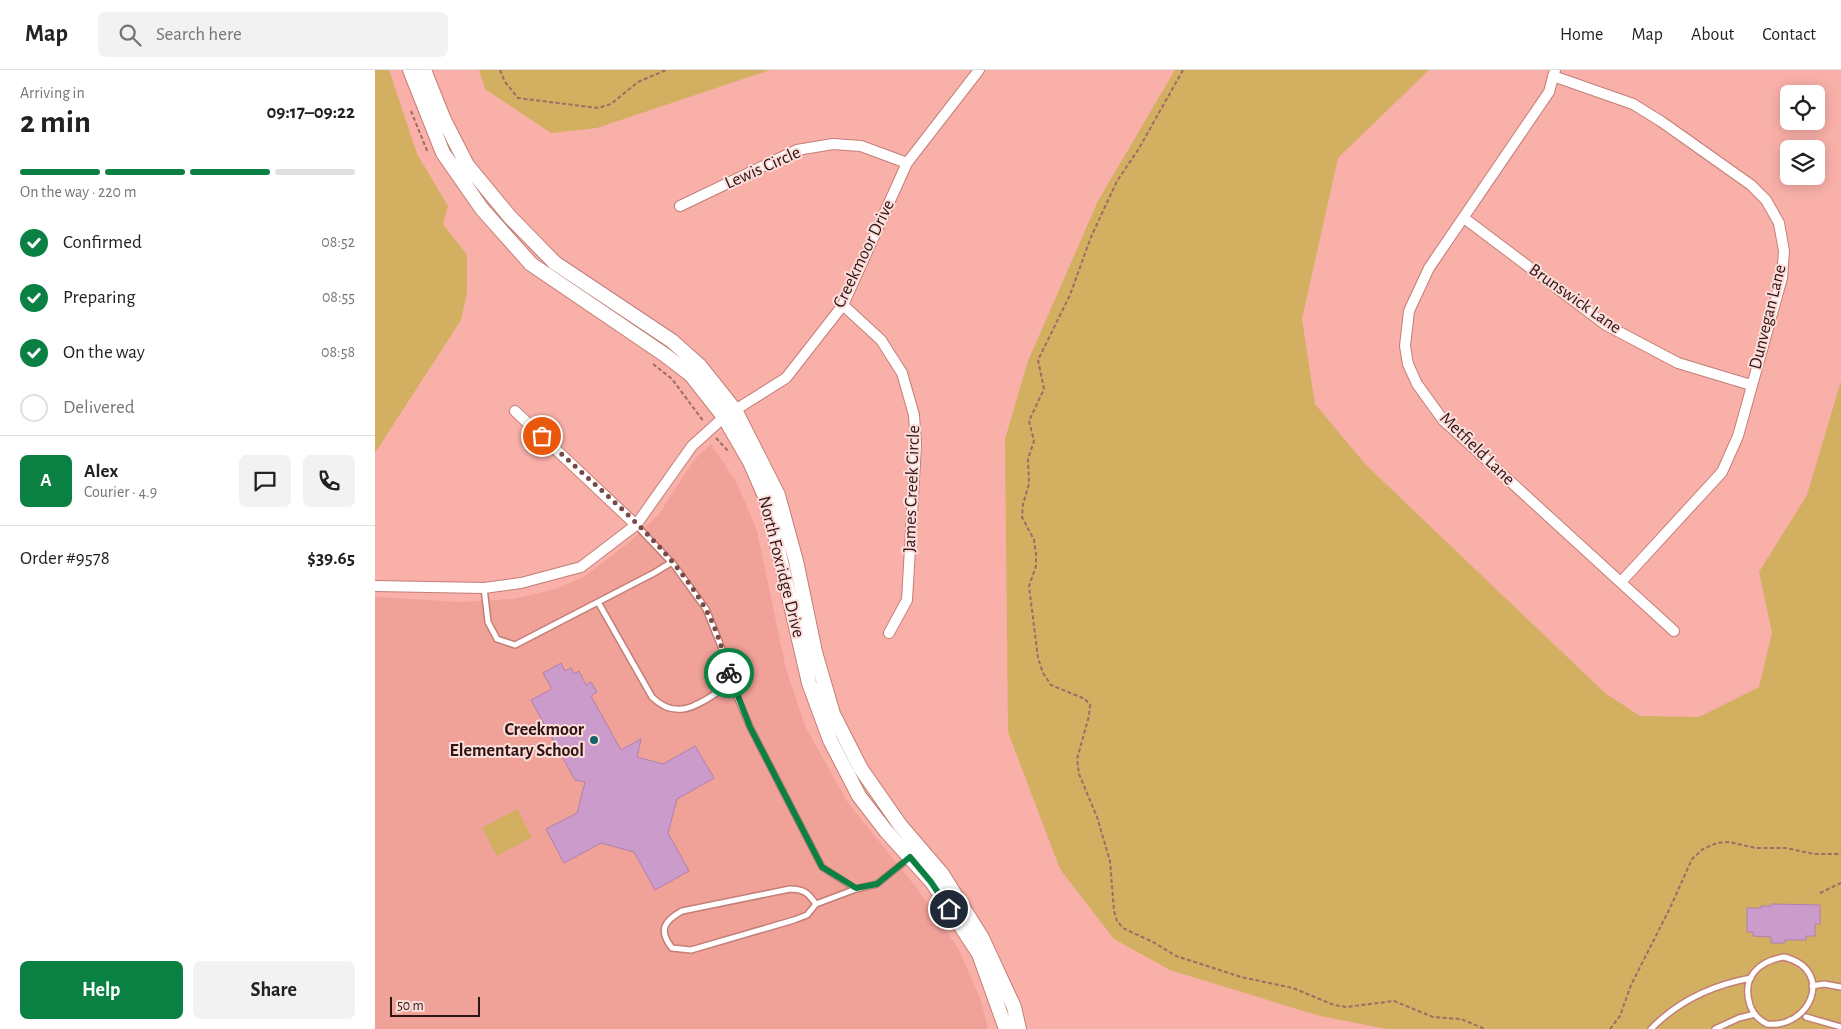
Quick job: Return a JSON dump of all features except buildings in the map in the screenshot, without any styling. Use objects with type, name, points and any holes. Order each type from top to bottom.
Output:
[{"type":"street","name":"North Foxridge Drive","points":[[409,70],[443,152],[482,209],[531,264],[665,354],[691,375],[729,413]]},
{"type":"street","name":"North Foxridge Drive","points":[[424,70],[444,120],[467,165],[510,217],[555,263],[672,341],[700,366],[729,413],[767,501],[809,683],[830,740],[859,796],[915,853],[942,874],[982,938],[1014,1007],[1019,1029]]},
{"type":"street","name":"Creekmoor Drive","points":[[375,586],[484,588],[521,583],[581,567],[636,525],[692,446],[729,413],[786,378],[843,305],[907,163],[979,70]]},
{"type":"street","name":"Metfield Lane","points":[[1554,73],[1549,92],[1429,268],[1413,300],[1406,324],[1405,346],[1408,364],[1417,384],[1443,420],[1674,631]]},
{"type":"street","name":"Dunvegan Lane","points":[[1554,73],[1633,104],[1662,122],[1751,186],[1767,200],[1779,223],[1784,251],[1781,278],[1738,436],[1722,472],[1621,582]]},
{"type":"street","name":"Lewis Circle","points":[[680,206],[797,150],[833,144],[861,146],[907,163]]},
{"type":"street","name":"Brunswick Lane","points":[[1464,218],[1606,325],[1679,363],[1751,384]]},
{"type":"street","name":"James Creek Circle","points":[[843,305],[881,340],[902,373],[914,416],[915,445],[907,600],[889,633]]},
{"type":"street","points":[[515,411],[636,525]]},
{"type":"street","name":"North Foxridge Drive","points":[[915,853],[931,882],[979,954],[1006,1029]]},
{"type":"lane","points":[[636,525],[671,562],[706,609],[750,727],[822,867],[856,888]]},
{"type":"lane","points":[[484,588],[488,622],[497,639],[515,645],[654,573],[671,562]]},
{"type":"lane","points":[[598,602],[652,698],[663,708],[674,711],[691,707],[732,683]]},
{"type":"lane","points":[[816,904],[809,894],[801,889],[790,889],[682,911],[668,919],[664,929],[665,940],[672,948],[691,950],[794,920],[807,914],[816,904],[856,888],[877,884],[915,853]]},
{"type":"lane","points":[[1784,957],[1796,960],[1806,968],[1812,986],[1813,995],[1806,1016],[1788,1028],[1775,1028],[1762,1021],[1750,1005],[1748,990],[1751,978],[1757,968],[1769,959],[1784,957]]},
{"type":"lane","points":[[1651,1029],[1665,1016],[1707,990],[1726,983],[1751,978]]},
{"type":"lane","points":[[1812,986],[1824,984],[1841,987]]},
{"type":"lane","points":[[1715,1029],[1739,1018],[1755,1014]]},
{"type":"lane","points":[[1806,1016],[1841,1027]]},
{"type":"path","points":[[500,70],[505,82],[517,98],[598,108],[611,104],[638,82],[665,70]]},
{"type":"path","points":[[1183,70],[1138,150],[1117,180],[1095,229],[1070,295],[1038,360],[1044,390],[1034,407],[1029,421],[1034,442],[1028,459],[1029,484],[1023,504],[1022,517],[1033,540],[1036,554],[1036,566],[1029,586],[1038,658],[1043,673],[1051,685],[1085,699],[1089,705],[1089,716],[1077,759],[1079,774],[1097,817],[1110,861],[1114,911],[1117,921],[1123,928],[1153,942],[1176,956],[1241,978],[1293,988],[1334,1005],[1352,1007],[1394,1001],[1433,1017],[1461,1018],[1485,1029]]},
{"type":"path","points":[[411,110],[429,154]]},
{"type":"path","points":[[649,360],[672,378],[709,430],[730,454]]},
{"type":"path","points":[[1610,1029],[1620,1016],[1631,985],[1692,859],[1703,850],[1717,844],[1729,842],[1756,848],[1786,848],[1814,854],[1841,854]]},
{"type":"path","points":[[1821,893],[1841,883]]},
{"type":"shaded area","points":[[375,70],[389,70],[417,154],[448,206],[443,224],[467,255],[467,293],[461,320],[375,453]]},
{"type":"shaded area","points":[[479,70],[770,70],[597,128],[551,133],[485,89]]},
{"type":"shaded area","points":[[1175,70],[1429,70],[1338,158],[1302,319],[1315,404],[1366,465],[1605,693],[1640,716],[1699,717],[1759,687],[1772,633],[1759,572],[1807,495],[1841,381],[1841,1029],[1387,1029],[1320,1016],[1170,970],[1114,939],[1060,869],[1008,732],[1005,439],[1028,361],[1098,201]]},
{"type":"shaded area","name":"Creekmoor Elementary School","points":[[711,444],[737,483],[757,531],[786,669],[805,726],[848,803],[919,891],[959,950],[981,1001],[988,1029],[375,1029],[375,597],[459,602],[514,599],[556,589],[585,576],[632,540],[659,514],[694,460]]},
{"type":"shaded area","points":[[517,809],[532,837],[497,856],[482,828]]},
{"type":"way so far","points":[[542,436],[636,525],[675,565],[706,609],[724,654],[729,673]]},
{"type":"place","name":"Creekmoor Elementary School","points":[[594,740]]},
{"type":"route","points":[[729,673],[750,727],[822,867],[856,888],[877,884],[910,857],[931,882],[949,909]]}]
